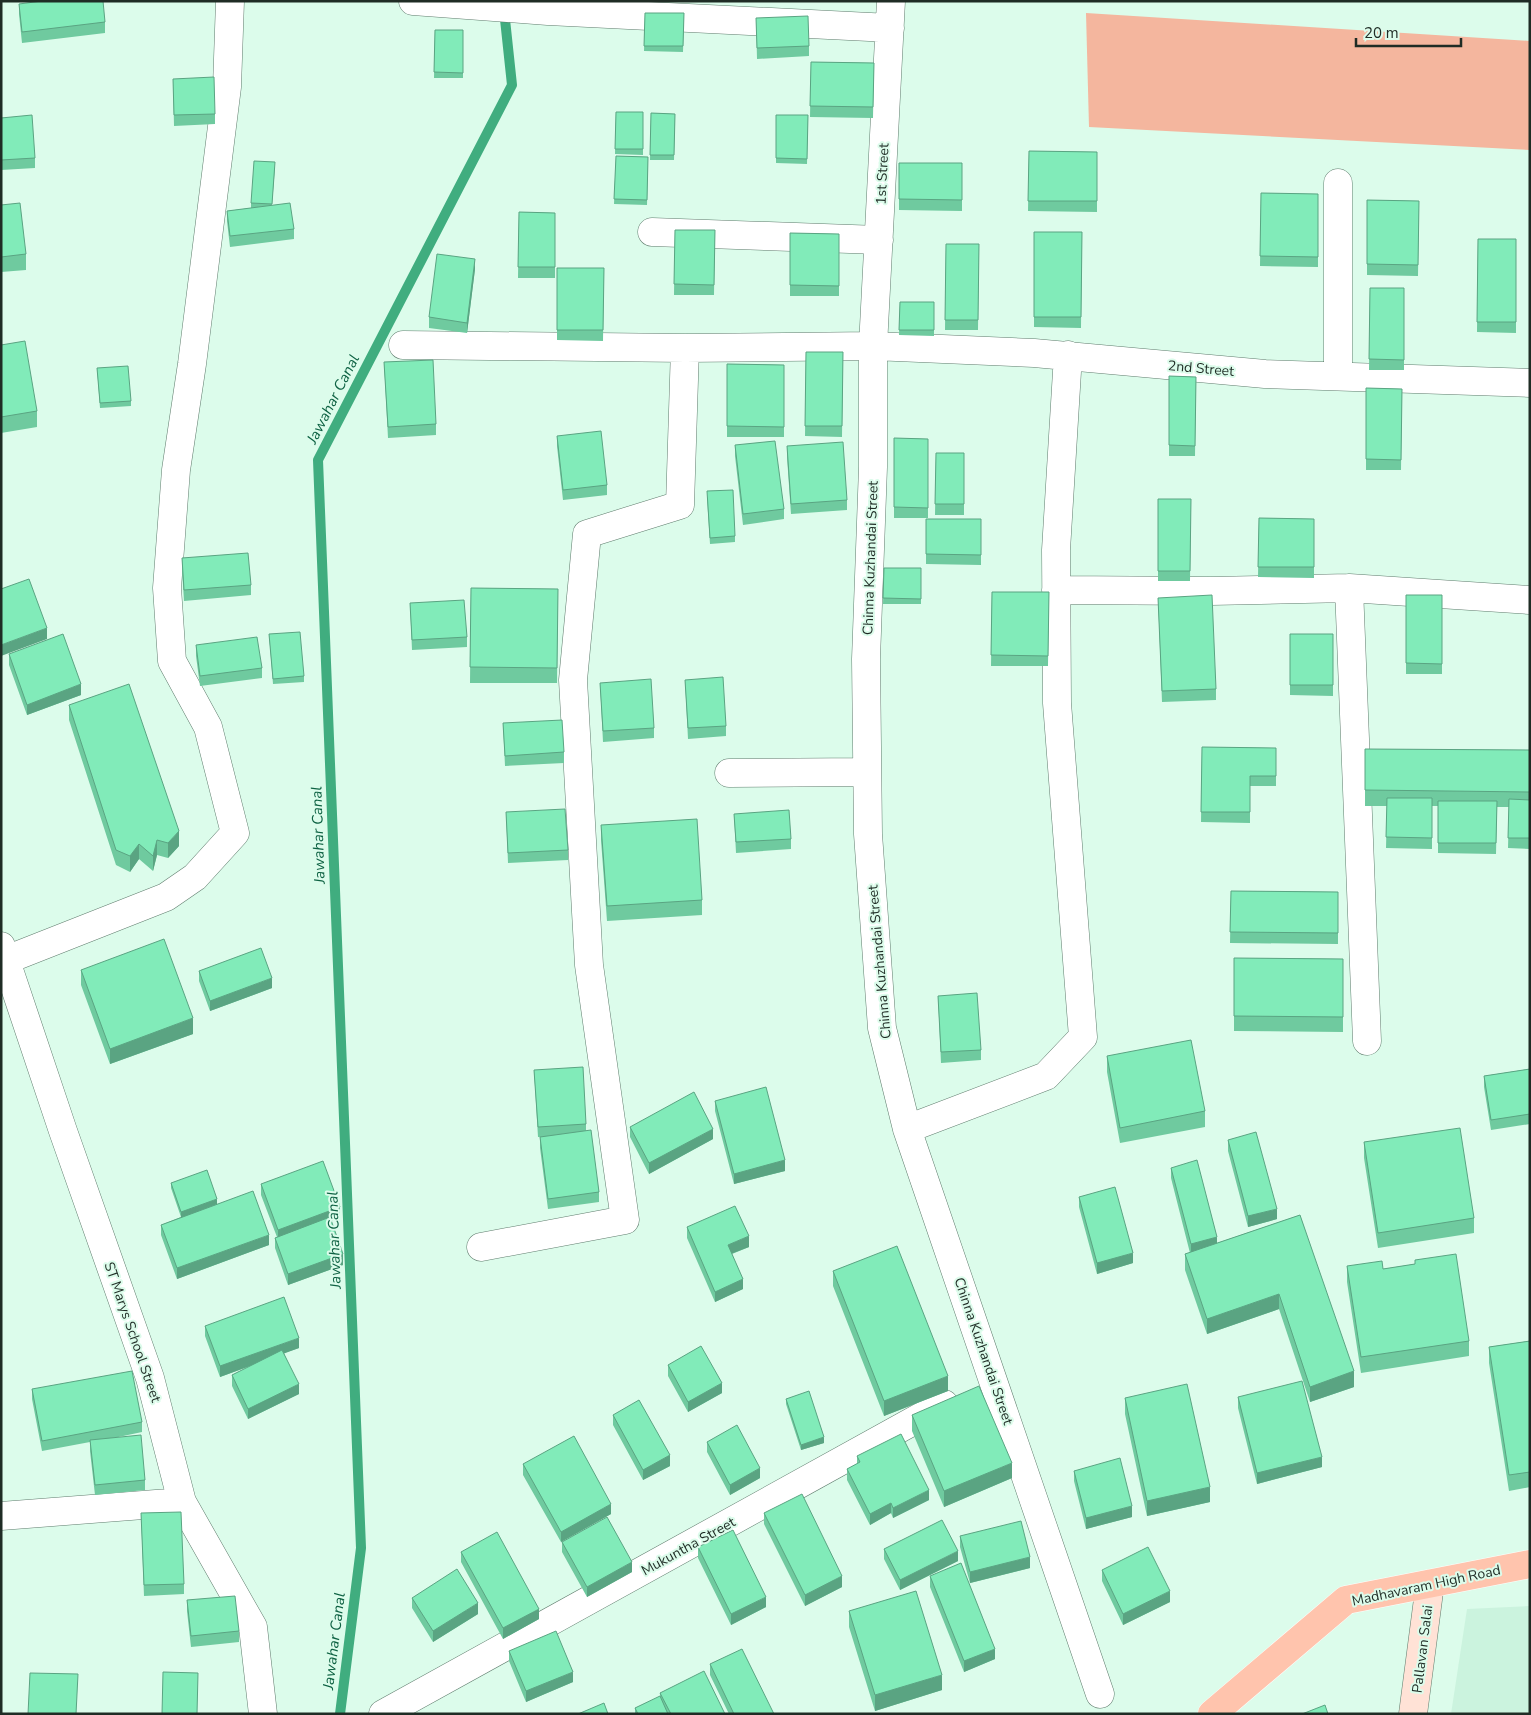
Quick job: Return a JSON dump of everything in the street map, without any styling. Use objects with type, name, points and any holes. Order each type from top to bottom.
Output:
[{"type":"main road","name":"Madhavaram High Road","points":[[1212,1714],[1346,1600],[1530,1564]]},
{"type":"street","points":[[3,953],[166,897],[195,877],[235,833],[208,727],[172,661],[167,588],[176,470],[192,364],[227,88],[230,1]]},
{"type":"street","points":[[413,1],[472,6],[890,28]]},
{"type":"street","name":"1st Street","points":[[873,346],[891,1]]},
{"type":"street","points":[[1338,183],[1338,376]]},
{"type":"street","points":[[652,232],[879,240]]},
{"type":"street","name":"2nd Street","points":[[403,345],[685,348],[873,346],[1068,355],[1265,374],[1530,383]]},
{"type":"street","name":"Chinna Kuzhandai Street","points":[[873,346],[873,467],[866,659],[867,772],[868,834],[882,1028],[907,1129],[994,1378],[1100,1694]]},
{"type":"street","points":[[481,1247],[625,1220],[589,965],[574,680],[587,534],[680,505],[685,348]]},
{"type":"street","points":[[907,1129],[1046,1076],[1083,1037],[1057,703],[1056,550],[1068,355]]},
{"type":"street","points":[[1056,590],[1211,592],[1349,588],[1530,600]]},
{"type":"street","points":[[1349,588],[1366,1041]]},
{"type":"street","points":[[729,773],[867,772]]},
{"type":"street","name":"ST Marys School Street","points":[[3,953],[150,1378],[182,1502],[254,1627],[263,1714]]},
{"type":"street","name":"Mukuntha Street","points":[[383,1714],[894,1430],[994,1378]]},
{"type":"street","points":[[1,1516],[182,1502]]},
{"type":"street","name":"Pallavan Salai","points":[[1414,1714],[1430,1584]]},
{"type":"shaded area","points":[[1086,13],[1530,41],[1530,150],[1089,127]]},
{"type":"shaded area","points":[[1530,1606],[1530,1714],[1451,1714],[1467,1609]]},
{"type":"building","points":[[42,1],[103,1],[105,22],[22,32],[19,4]]},
{"type":"building","points":[[645,13],[684,13],[683,46],[644,46]]},
{"type":"building","points":[[808,16],[809,46],[757,48],[756,18]]},
{"type":"building","points":[[435,30],[463,30],[463,73],[434,72]]},
{"type":"building","points":[[811,62],[874,63],[873,107],[810,106]]},
{"type":"building","points":[[214,77],[215,114],[174,115],[173,79]]},
{"type":"building","points":[[616,112],[643,112],[643,149],[615,149]]},
{"type":"building","points":[[651,113],[675,114],[674,155],[650,155]]},
{"type":"building","points":[[32,115],[35,158],[1,160],[1,118]]},
{"type":"building","points":[[776,115],[808,115],[807,159],[776,158]]},
{"type":"building","points":[[1029,151],[1097,152],[1097,201],[1028,201]]},
{"type":"building","points":[[616,156],[648,157],[647,200],[614,199]]},
{"type":"building","points":[[254,161],[275,162],[272,204],[251,203]]},
{"type":"building","points":[[899,163],[962,163],[962,200],[899,199]]},
{"type":"building","points":[[1261,193],[1318,194],[1318,257],[1260,256]]},
{"type":"building","points":[[1367,200],[1419,201],[1418,265],[1367,264]]},
{"type":"building","points":[[20,203],[26,254],[1,257],[1,205]]},
{"type":"building","points":[[290,203],[294,229],[230,236],[227,211]]},
{"type":"building","points":[[519,212],[555,213],[555,267],[518,267]]},
{"type":"building","points":[[675,230],[715,230],[714,285],[674,284]]},
{"type":"building","points":[[1034,232],[1082,232],[1081,317],[1034,317]]},
{"type":"building","points":[[790,233],[839,234],[839,286],[790,285]]},
{"type":"building","points":[[1478,239],[1516,239],[1516,322],[1477,322]]},
{"type":"building","points":[[946,244],[979,244],[978,320],[945,320]]},
{"type":"building","points":[[437,254],[475,259],[467,323],[429,317]]},
{"type":"building","points":[[557,268],[604,268],[603,330],[557,330]]},
{"type":"building","points":[[1370,288],[1404,288],[1404,360],[1369,359]]},
{"type":"building","points":[[900,302],[934,302],[934,330],[899,330]]},
{"type":"building","points":[[25,341],[37,411],[1,417],[1,345]]},
{"type":"building","points":[[806,352],[843,352],[842,426],[805,426]]},
{"type":"building","points":[[433,360],[436,424],[388,427],[384,362]]},
{"type":"building","points":[[727,364],[784,365],[784,427],[727,426]]},
{"type":"building","points":[[128,366],[131,401],[100,403],[97,368]]},
{"type":"building","points":[[1169,376],[1196,377],[1195,446],[1169,445]]},
{"type":"building","points":[[1366,388],[1402,389],[1401,460],[1366,459]]},
{"type":"building","points":[[601,431],[607,485],[563,490],[557,436]]},
{"type":"building","points":[[894,438],[928,439],[928,508],[894,507]]},
{"type":"building","points":[[775,441],[784,509],[743,514],[735,445]]},
{"type":"building","points":[[843,442],[847,500],[791,504],[787,446]]},
{"type":"building","points":[[936,453],[964,453],[964,504],[935,504]]},
{"type":"building","points":[[733,490],[735,536],[710,538],[707,491]]},
{"type":"building","points":[[1158,499],[1191,499],[1190,571],[1158,571]]},
{"type":"building","points":[[1259,518],[1314,519],[1314,567],[1258,567]]},
{"type":"building","points":[[926,519],[981,519],[981,555],[926,554]]},
{"type":"building","points":[[248,553],[251,585],[184,590],[182,558]]},
{"type":"building","points":[[884,568],[921,568],[921,599],[883,598]]},
{"type":"building","points":[[29,579],[47,628],[1,645],[1,589]]},
{"type":"building","points":[[471,588],[558,589],[557,668],[470,667]]},
{"type":"building","points":[[992,592],[1049,592],[1048,656],[991,655]]},
{"type":"building","points":[[1212,595],[1216,689],[1162,691],[1158,598]]},
{"type":"building","points":[[1406,595],[1442,595],[1442,664],[1406,663]]},
{"type":"building","points":[[464,600],[467,637],[412,640],[410,603]]},
{"type":"building","points":[[300,632],[304,676],[273,679],[269,634]]},
{"type":"building","points":[[63,634],[81,684],[27,705],[9,654]]},
{"type":"building","points":[[1290,634],[1333,634],[1333,685],[1290,685]]},
{"type":"building","points":[[257,637],[262,668],[200,676],[196,645]]},
{"type":"building","points":[[723,677],[726,726],[688,728],[685,680]]},
{"type":"building","points":[[651,679],[654,728],[603,731],[600,683]]},
{"type":"building","points":[[129,684],[179,831],[168,843],[157,840],[153,856],[139,844],[130,856],[116,850],[69,705]]},
{"type":"building","points":[[562,720],[564,752],[505,756],[503,723]]},
{"type":"building","points":[[1202,747],[1276,748],[1276,776],[1250,776],[1250,812],[1201,812]]},
{"type":"building","points":[[1365,749],[1530,750],[1530,792],[1365,790]]},
{"type":"building","points":[[1387,798],[1432,798],[1432,838],[1386,837]]},
{"type":"building","points":[[1509,799],[1530,800],[1530,838],[1508,838]]},
{"type":"building","points":[[1438,801],[1497,801],[1496,843],[1438,843]]},
{"type":"building","points":[[565,809],[568,850],[508,853],[506,812]]},
{"type":"building","points":[[789,810],[791,839],[736,842],[734,814]]},
{"type":"building","points":[[697,819],[702,900],[607,906],[601,825]]},
{"type":"building","points":[[1231,891],[1338,892],[1338,933],[1230,932]]},
{"type":"building","points":[[164,939],[193,1018],[110,1049],[81,970]]},
{"type":"building","points":[[261,948],[272,978],[210,1001],[199,971]]},
{"type":"building","points":[[1234,958],[1343,959],[1343,1017],[1234,1016]]},
{"type":"building","points":[[977,993],[981,1050],[941,1052],[938,996]]},
{"type":"building","points":[[1191,1040],[1205,1111],[1120,1128],[1107,1056]]},
{"type":"building","points":[[583,1067],[586,1124],[538,1127],[534,1070]]},
{"type":"building","points":[[1530,1069],[1530,1114],[1491,1120],[1484,1076]]},
{"type":"building","points":[[766,1087],[785,1160],[734,1174],[715,1101]]},
{"type":"building","points":[[694,1092],[713,1129],[649,1163],[630,1127]]},
{"type":"building","points":[[1460,1128],[1474,1218],[1378,1233],[1364,1142]]},
{"type":"building","points":[[591,1130],[599,1192],[548,1199],[540,1137]]},
{"type":"building","points":[[1256,1132],[1277,1209],[1248,1216],[1228,1140]]},
{"type":"building","points":[[1197,1160],[1217,1237],[1191,1244],[1171,1168]]},
{"type":"building","points":[[323,1161],[340,1207],[278,1230],[261,1184]]},
{"type":"building","points":[[207,1170],[217,1199],[181,1212],[171,1183]]},
{"type":"building","points":[[1115,1187],[1133,1253],[1097,1263],[1079,1197]]},
{"type":"building","points":[[253,1191],[269,1235],[177,1268],[161,1225]]},
{"type":"building","points":[[735,1206],[749,1236],[728,1245],[743,1279],[715,1292],[687,1227]]},
{"type":"building","points":[[1300,1215],[1354,1371],[1310,1387],[1279,1294],[1207,1319],[1185,1254]]},
{"type":"building","points":[[330,1217],[343,1254],[288,1274],[275,1238]]},
{"type":"building","points":[[897,1246],[948,1376],[884,1401],[833,1271]]},
{"type":"building","points":[[1456,1254],[1469,1341],[1361,1357],[1347,1266],[1382,1261],[1383,1269],[1415,1264],[1415,1260]]},
{"type":"building","points":[[284,1297],[299,1338],[220,1366],[205,1326]]},
{"type":"building","points":[[1530,1341],[1530,1472],[1509,1475],[1489,1347]]},
{"type":"building","points":[[701,1346],[722,1383],[688,1402],[668,1365]]},
{"type":"building","points":[[282,1350],[299,1384],[248,1409],[232,1375]]},
{"type":"building","points":[[132,1371],[142,1422],[42,1441],[32,1389]]},
{"type":"building","points":[[1302,1381],[1322,1457],[1257,1473],[1238,1397]]},
{"type":"building","points":[[1187,1384],[1210,1487],[1147,1501],[1125,1398]]},
{"type":"building","points":[[979,1386],[1012,1463],[944,1491],[912,1415]]},
{"type":"building","points":[[809,1391],[824,1437],[801,1445],[786,1399]]},
{"type":"building","points":[[639,1400],[670,1455],[643,1470],[613,1415]]},
{"type":"building","points":[[737,1425],[760,1468],[730,1485],[707,1442]]},
{"type":"building","points":[[901,1434],[929,1490],[893,1508],[891,1503],[870,1514],[847,1469],[860,1462],[857,1456]]},
{"type":"building","points":[[141,1435],[145,1480],[95,1485],[90,1440]]},
{"type":"building","points":[[574,1436],[611,1504],[561,1532],[523,1464]]},
{"type":"building","points":[[1120,1458],[1132,1506],[1086,1518],[1074,1471]]},
{"type":"building","points":[[802,1494],[842,1576],[805,1595],[764,1513]]},
{"type":"building","points":[[181,1512],[184,1584],[144,1585],[141,1513]]},
{"type":"building","points":[[607,1517],[632,1562],[587,1587],[562,1542]]},
{"type":"building","points":[[942,1520],[958,1551],[900,1580],[884,1549]]},
{"type":"building","points":[[1021,1521],[1030,1557],[970,1572],[960,1536]]},
{"type":"building","points":[[733,1530],[766,1597],[731,1614],[698,1547]]},
{"type":"building","points":[[497,1532],[539,1609],[503,1628],[461,1552]]},
{"type":"building","points":[[1148,1547],[1170,1591],[1123,1614],[1102,1570]]},
{"type":"building","points":[[961,1563],[995,1649],[964,1661],[930,1576]]},
{"type":"building","points":[[457,1569],[478,1603],[433,1631],[412,1598]]},
{"type":"building","points":[[916,1591],[942,1675],[875,1695],[849,1611]]},
{"type":"building","points":[[235,1596],[239,1631],[191,1636],[187,1600]]},
{"type":"building","points":[[556,1631],[573,1672],[526,1691],[509,1651]]},
{"type":"building","points":[[742,1649],[774,1714],[734,1714],[710,1664]]},
{"type":"building","points":[[704,1671],[725,1714],[671,1714],[660,1693]]},
{"type":"building","points":[[163,1672],[198,1673],[197,1714],[162,1714]]},
{"type":"building","points":[[30,1673],[78,1674],[76,1714],[28,1714]]},
{"type":"building","points":[[660,1696],[668,1714],[638,1714],[635,1708]]},
{"type":"building","points":[[604,1703],[608,1714],[578,1714]]},
{"type":"building","points":[[1325,1705],[1328,1714],[1302,1714]]},
{"type":"waterway","name":"Jawahar Canal","points":[[340,1714],[361,1548],[318,460],[512,85],[504,10]]}]
